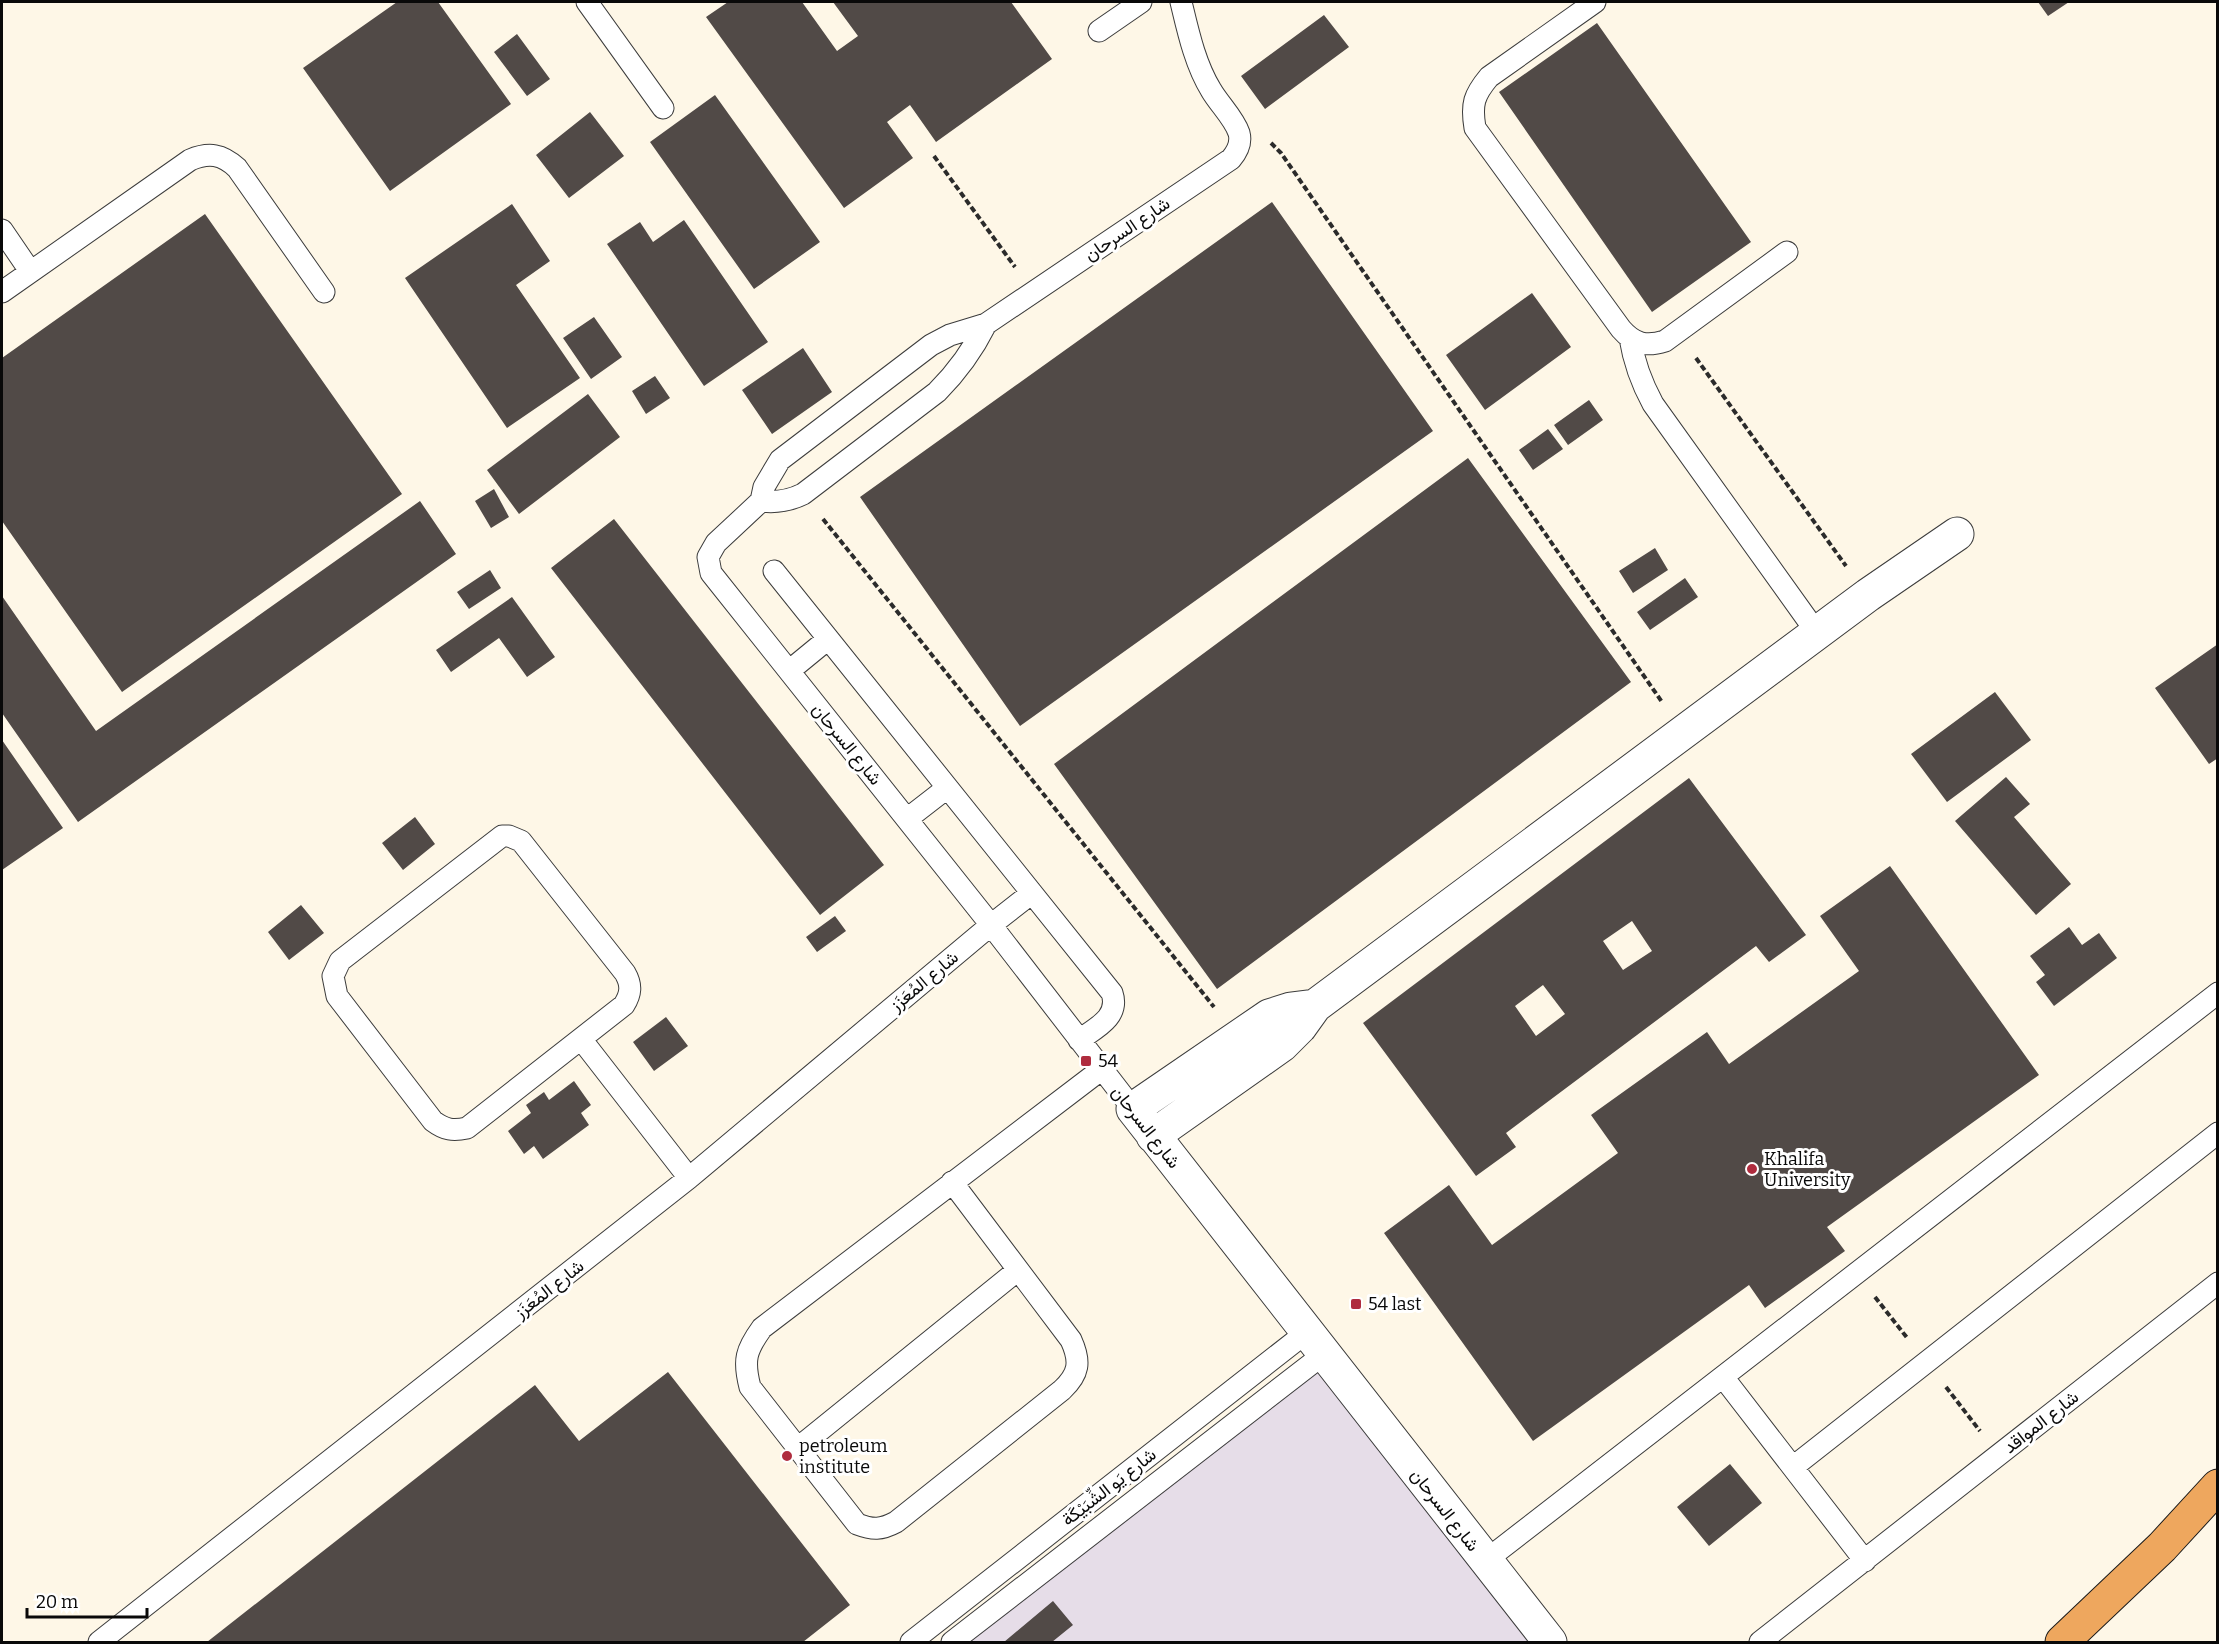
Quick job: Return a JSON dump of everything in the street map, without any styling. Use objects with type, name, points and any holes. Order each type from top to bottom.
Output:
[{"type":"highway","points":[[2062,1642],[2162,1546],[2217,1486]]},
{"type":"street","points":[[1153,1136],[1282,1045],[1300,1027],[1315,1006],[1868,595],[1957,534]]},
{"type":"street","points":[[1133,1109],[1269,1016],[1291,1009],[1315,1006]]},
{"type":"street","name":"شارع السرحان","points":[[1133,1109],[1550,1642]]},
{"type":"lane","points":[[587,2],[663,108]]},
{"type":"lane","points":[[1099,31],[1141,2]]},
{"type":"lane","points":[[1181,2],[1201,70],[1210,90],[1230,118]]},
{"type":"lane","points":[[1595,2],[1489,77],[1477,91],[1472,109],[1475,128],[1630,338],[1641,344],[1653,345],[1665,341],[1787,252]]},
{"type":"lane","name":"شارع السرحان","points":[[1133,1109],[907,819],[711,573],[708,557],[711,549],[761,501],[764,487],[780,460],[931,345],[950,335],[986,324],[1231,159],[1240,143],[1239,134],[1230,118]]},
{"type":"lane","points":[[2,292],[190,160],[202,155],[215,154],[227,159],[237,168],[324,292]]},
{"type":"lane","points":[[2,230],[30,271]]},
{"type":"lane","name":"شارع السرحان","points":[[761,501],[775,503],[804,494],[937,392],[954,375],[972,351],[986,324]]},
{"type":"lane","points":[[1630,338],[1634,361],[1653,404],[1817,633]]},
{"type":"lane","points":[[774,571],[1112,993],[1115,1000],[1110,1016],[1079,1040]]},
{"type":"lane","points":[[789,671],[828,639]]},
{"type":"lane","points":[[907,819],[947,788]]},
{"type":"lane","points":[[509,836],[521,841],[629,980],[629,998],[624,1005],[581,1039],[468,1128],[455,1131],[443,1128],[433,1121],[337,996],[333,987],[333,976],[340,961],[496,839],[509,836]]},
{"type":"lane","name":"شارع المُعَزَز","points":[[111,1639],[689,1178],[990,925],[1032,893]]},
{"type":"lane","points":[[1485,1561],[2217,993]]},
{"type":"lane","points":[[581,1039],[689,1178]]},
{"type":"lane","points":[[952,1182],[1071,1340],[1077,1353],[1077,1367],[1072,1380],[1062,1390],[896,1522],[884,1528],[870,1529],[857,1524],[750,1387],[745,1366],[749,1345],[762,1328],[952,1182],[1102,1068]]},
{"type":"lane","points":[[1793,1467],[2217,1133]]},
{"type":"lane","points":[[798,1448],[1018,1270]]},
{"type":"lane","name":"شارع المواقد","points":[[1760,1642],[2217,1282]]},
{"type":"lane","name":"شارع يَو الشِّبَيْكَة","points":[[911,1642],[1315,1343]]},
{"type":"lane","name":"شارع يَو الشِّبَيْكَة","points":[[952,1642],[1315,1343]]},
{"type":"lane","points":[[1723,1377],[1865,1561]]},
{"type":"path","points":[[1230,118],[1258,132],[1281,153],[1683,732]]},
{"type":"path","points":[[934,156],[1033,292]]},
{"type":"path","points":[[1678,333],[1868,595]]},
{"type":"path","points":[[817,511],[1216,1010]]},
{"type":"shaded area","points":[[1324,1354],[1551,1642],[954,1642]]},
{"type":"building","points":[[397,2],[438,2],[511,104],[390,191],[303,68]]},
{"type":"building","points":[[728,2],[802,2],[837,51],[858,36],[833,2],[1011,2],[1052,59],[936,142],[910,105],[887,122],[913,158],[844,208],[706,17]]},
{"type":"building","points":[[2038,2],[2069,2],[2048,16]]},
{"type":"building","points":[[1324,15],[1349,47],[1265,109],[1241,76]]},
{"type":"building","points":[[1597,23],[1751,242],[1652,312],[1499,92]]},
{"type":"building","points":[[517,34],[550,79],[527,96],[494,52]]},
{"type":"building","points":[[715,95],[820,242],[754,289],[650,142]]},
{"type":"building","points":[[590,112],[624,156],[569,198],[536,155]]},
{"type":"building","points":[[1272,202],[1433,431],[1020,726],[860,497]]},
{"type":"building","points":[[512,204],[550,261],[516,285],[580,378],[507,428],[405,278]]},
{"type":"building","points":[[205,214],[402,494],[122,692],[2,521],[2,358]]},
{"type":"building","points":[[684,220],[768,342],[704,386],[607,244],[640,222],[653,242]]},
{"type":"building","points":[[1532,293],[1571,347],[1485,410],[1446,355]]},
{"type":"building","points":[[594,317],[622,357],[591,379],[563,338]]},
{"type":"building","points":[[803,348],[832,392],[772,434],[742,390]]},
{"type":"building","points":[[655,376],[670,398],[646,414],[632,391]]},
{"type":"building","points":[[588,394],[620,437],[519,514],[487,470]]},
{"type":"building","points":[[1589,400],[1603,420],[1568,445],[1554,425]]},
{"type":"building","points":[[1548,429],[1563,449],[1533,470],[1519,450]]},
{"type":"building","points":[[1468,458],[1631,682],[1217,989],[1054,764]]},
{"type":"building","points":[[494,489],[509,517],[491,528],[475,501]]},
{"type":"building","points":[[420,501],[456,554],[78,822],[2,713],[2,596],[96,731]]},
{"type":"building","points":[[614,519],[884,865],[820,915],[551,568]]},
{"type":"building","points":[[1655,548],[1668,570],[1633,593],[1619,571]]},
{"type":"building","points":[[490,570],[501,588],[469,609],[457,592]]},
{"type":"building","points":[[1685,578],[1698,597],[1650,630],[1637,612]]},
{"type":"building","points":[[512,597],[555,657],[527,677],[499,638],[451,672],[436,650]]},
{"type":"building","points":[[2218,644],[2218,758],[2209,764],[2155,688]]},
{"type":"building","points":[[1995,692],[2031,740],[1947,802],[1911,754]]},
{"type":"building","points":[[2,740],[63,828],[2,870]]},
{"type":"building","points":[[2006,777],[2030,804],[2014,817],[2071,884],[2036,915],[1955,821]]},
{"type":"building","points":[[1689,778],[1806,935],[1769,962],[1756,946],[1506,1133],[1516,1147],[1476,1176],[1363,1023]],"holes":[[[1632,921],[1652,951],[1623,970],[1603,941]],[[1543,985],[1565,1014],[1536,1036],[1515,1006]]]},
{"type":"building","points":[[415,817],[435,844],[403,870],[382,843]]},
{"type":"building","name":"Khalifa University","points":[[1890,866],[2039,1075],[1827,1227],[1845,1251],[1765,1308],[1749,1285],[1533,1441],[1384,1233],[1449,1185],[1492,1245],[1618,1153],[1591,1115],[1707,1032],[1729,1064],[1859,971],[1820,916]]},
{"type":"building","points":[[301,905],[324,933],[289,960],[268,932]]},
{"type":"building","points":[[835,916],[846,931],[817,952],[806,937]]},
{"type":"building","points":[[2069,927],[2082,945],[2099,933],[2117,958],[2054,1006],[2036,982],[2045,975],[2030,956]]},
{"type":"building","points":[[666,1017],[688,1046],[654,1071],[633,1042]]},
{"type":"building","points":[[574,1081],[591,1105],[581,1113],[589,1125],[543,1159],[534,1146],[524,1154],[508,1131],[531,1113],[526,1105],[544,1092],[549,1100]]},
{"type":"building","points":[[668,1372],[850,1605],[803,1642],[207,1642],[535,1385],[579,1441]]},
{"type":"building","points":[[1730,1464],[1762,1503],[1709,1546],[1677,1507]]},
{"type":"building","points":[[1053,1601],[1073,1625],[1052,1642],[1004,1642]]},
{"type":"place","name":"54","points":[[1086,1061]]},
{"type":"place","name":"Khalifa University","points":[[1752,1169]]},
{"type":"place","name":"54 last","points":[[1356,1304]]},
{"type":"place","name":"petroleum institute","points":[[787,1456]]}]
